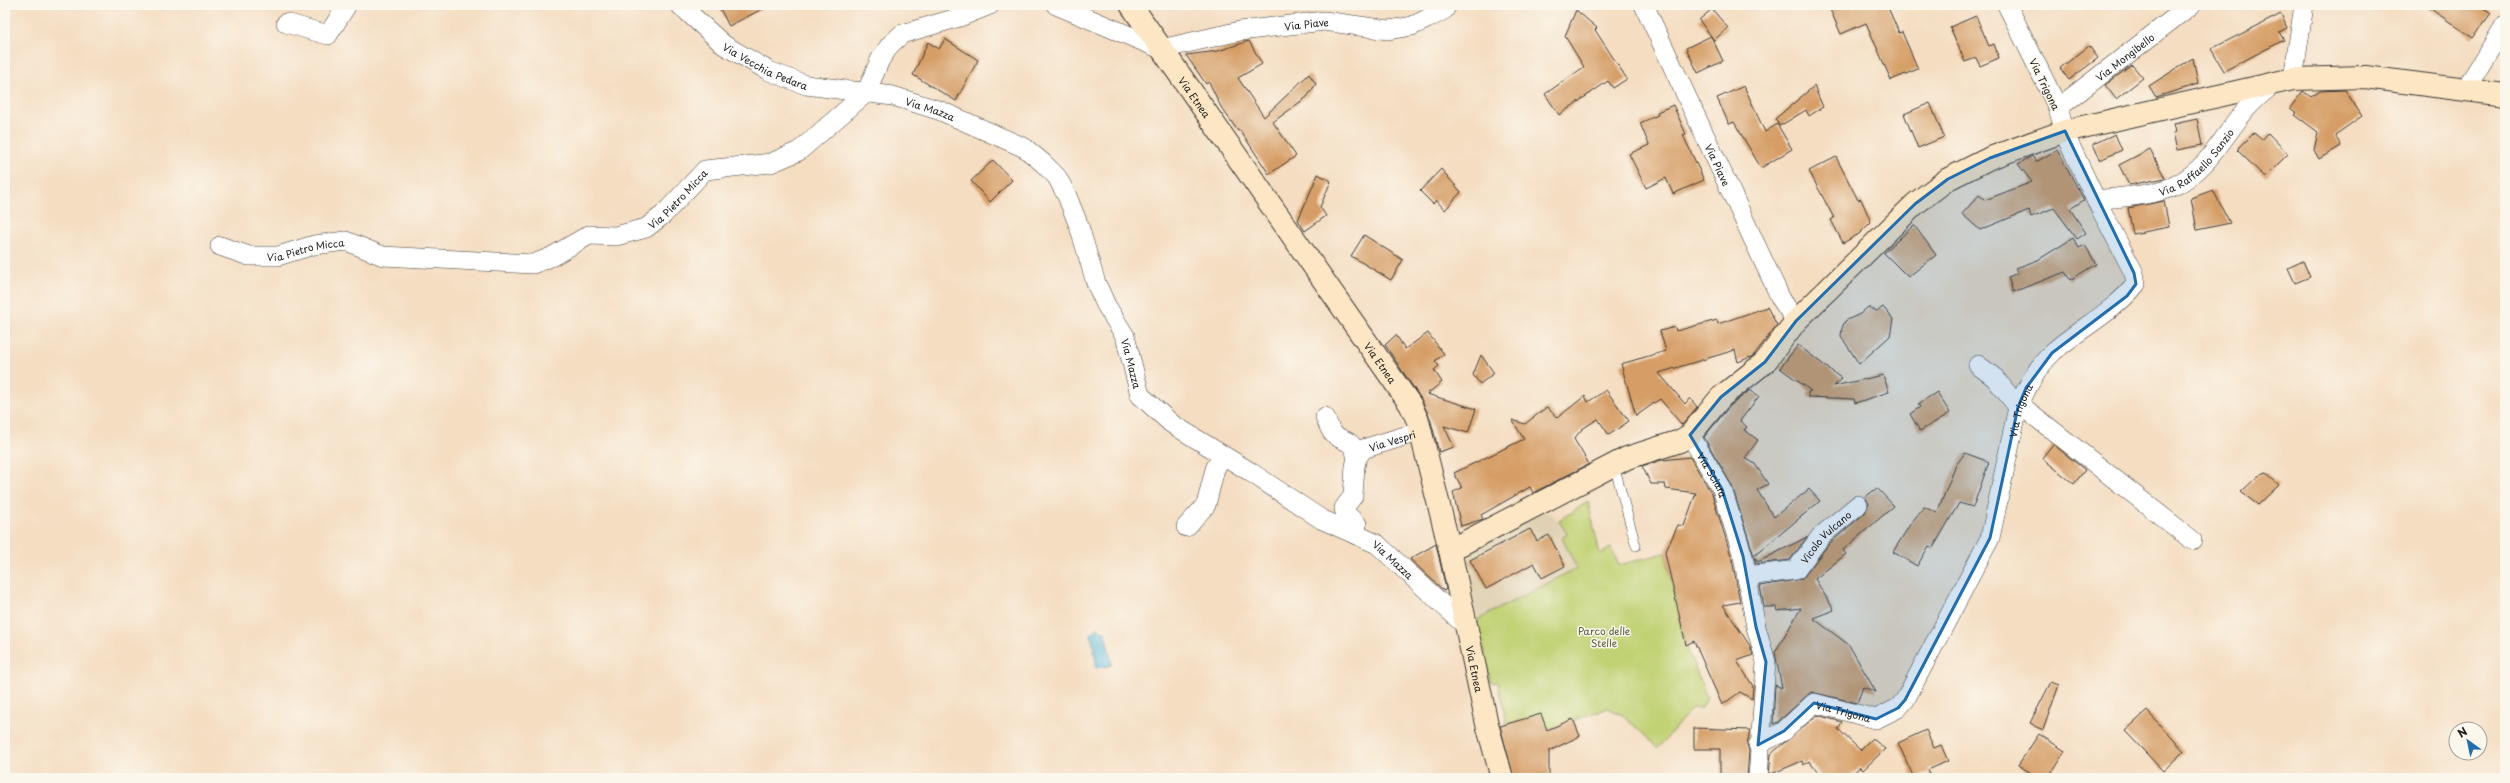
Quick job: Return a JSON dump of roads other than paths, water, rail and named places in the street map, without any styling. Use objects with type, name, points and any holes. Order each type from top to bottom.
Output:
[{"type":"street","points":[[286,23],[328,35],[347,5]]},
{"type":"street","name":"Via Vecchia Pedara","points":[[680,5],[724,45],[769,72],[806,85],[866,93]]},
{"type":"street","name":"Via Pietro Micca","points":[[220,246],[249,256],[278,256],[314,245],[346,241],[383,256],[532,264],[551,257],[589,235],[616,236],[646,228],[663,215],[705,170],[771,163],[799,151],[866,93],[880,60],[890,45],[902,34],[960,17],[990,5]]},
{"type":"street","points":[[1056,5],[1161,49]]},
{"type":"street","name":"Via Etnea","points":[[1131,5],[1410,404],[1421,431],[1468,628],[1487,724],[1502,778]]},
{"type":"street","name":"Via Piave","points":[[1161,49],[1240,31],[1324,21],[1388,30],[1412,26],[1444,10],[1447,5]]},
{"type":"street","name":"Via Piave","points":[[1644,5],[1781,299],[1796,321]]},
{"type":"street","name":"Via Trigona","points":[[1758,745],[1784,731],[1814,703],[1876,719],[1898,708],[1905,700],[1990,538],[2019,405],[2026,388],[2052,353],[2126,296],[2136,284],[2134,273],[2096,200],[2065,131],[2058,108],[2007,5]]},
{"type":"street","name":"Via Mongibello","points":[[2058,108],[2191,5]]},
{"type":"street","points":[[2284,81],[2304,5]]},
{"type":"street","points":[[2465,90],[2505,26]]},
{"type":"street","points":[[1450,550],[1614,465],[1690,435],[1721,397],[1765,362],[1796,321],[1915,204],[1948,179],[1990,158],[2065,131],[2284,81],[2365,77],[2505,96]]},
{"type":"street","name":"Via Raffaello Sanzio","points":[[2096,200],[2136,195],[2173,186],[2191,176],[2212,156],[2247,108],[2284,81]]},
{"type":"street","name":"Via Mazza","points":[[866,93],[893,96],[941,111],[1025,148],[1043,163],[1057,178],[1067,196],[1079,226],[1096,283],[1106,305],[1125,336],[1140,395],[1172,424],[1249,471],[1321,519],[1376,544],[1468,628]]},
{"type":"street","points":[[1978,365],[1995,378],[2019,405],[2192,540]]},
{"type":"street","points":[[1325,417],[1332,432],[1348,440],[1355,448],[1357,458]]},
{"type":"street","name":"Via Vespri","points":[[1356,535],[1357,524],[1345,513],[1344,508],[1353,496],[1357,458],[1363,449],[1421,431]]},
{"type":"street","name":"Via Sciara","points":[[1690,435],[1722,489],[1743,556],[1756,627],[1766,662],[1758,745],[1758,778]]},
{"type":"street","points":[[1186,527],[1206,505],[1215,469],[1222,455]]},
{"type":"street","name":"Vicolo Vulcano","points":[[1747,576],[1796,570],[1821,536],[1858,505]]},
{"type":"lane","points":[[1614,465],[1636,546]]},
{"type":"water","points":[[1097,627],[1105,632],[1112,665],[1097,668],[1091,634]]},
{"type":"park label","name":"Parco delle Stelle","points":[[1604,636]]}]
